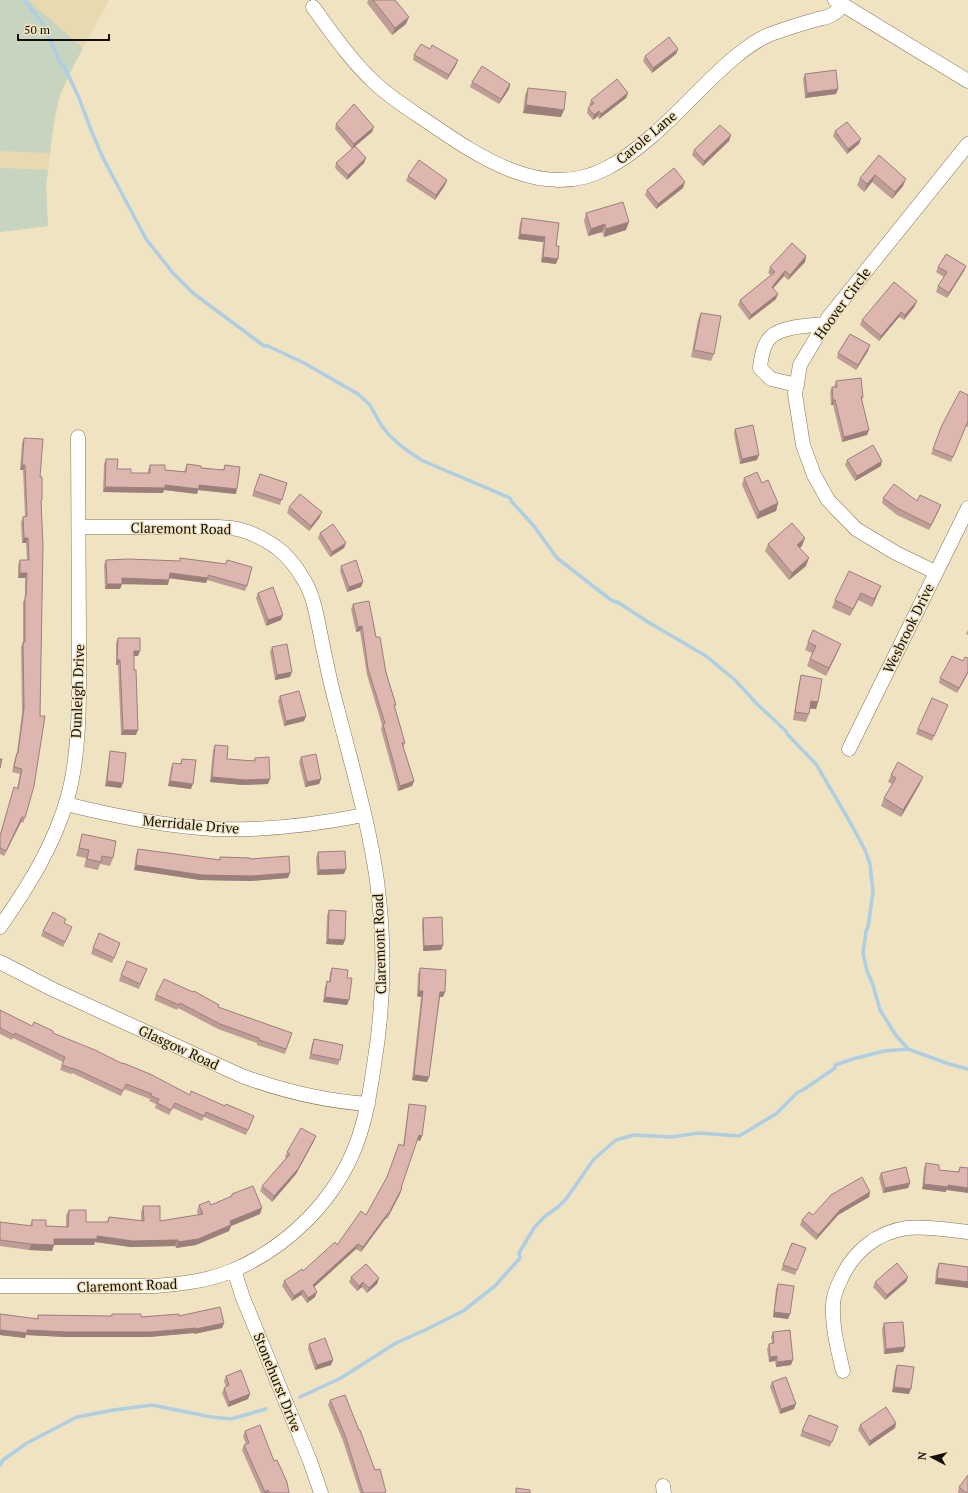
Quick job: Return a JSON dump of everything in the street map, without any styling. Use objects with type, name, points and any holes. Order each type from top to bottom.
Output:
[{"type":"street","name":"Carole Lane","points":[[313,7],[344,49],[376,84],[441,131],[504,168],[541,179],[573,180],[594,174],[617,163],[646,141],[723,67],[740,53],[770,34],[834,14],[839,2]]},
{"type":"street","points":[[839,2],[968,81]]},
{"type":"street","name":"Hoover Circle","points":[[935,572],[896,553],[856,529],[828,500],[814,475],[803,445],[795,394],[800,364],[824,324],[873,260],[968,144]]},
{"type":"street","points":[[796,385],[771,379],[760,368],[762,353],[771,336],[793,327],[824,324]]},
{"type":"street","name":"Dunleigh Drive","points":[[0,927],[40,864],[66,804],[74,758],[79,701],[78,437]]},
{"type":"street","name":"Wesbrook Drive","points":[[849,749],[935,572],[968,508]]},
{"type":"street","name":"Claremont Road","points":[[0,1286],[154,1286],[180,1284],[215,1277],[234,1270],[276,1246],[297,1230],[325,1199],[352,1155],[368,1104],[378,1042],[383,961],[377,883],[364,815],[333,693],[316,617],[304,579],[284,554],[276,547],[255,535],[231,528],[79,527]]},
{"type":"street","name":"Merridale Drive","points":[[66,804],[135,820],[212,829],[275,828],[305,825],[364,815]]},
{"type":"street","name":"Glasgow Road","points":[[0,962],[52,989],[242,1076],[305,1096],[340,1102],[368,1104]]},
{"type":"street","points":[[843,1371],[834,1322],[833,1304],[837,1287],[846,1267],[856,1254],[869,1243],[897,1230],[908,1228],[928,1228],[968,1232]]},
{"type":"street","name":"Stonehurst Drive","points":[[234,1270],[243,1298],[310,1461],[321,1493]]},
{"type":"shaded area","points":[[0,0],[109,0],[73,66],[60,96],[53,132],[46,186],[48,226],[0,232]]},
{"type":"green space","points":[[0,0],[28,0],[83,48],[60,95],[52,131],[50,153],[0,151]]},
{"type":"green space","points":[[0,168],[48,170],[46,186],[48,226],[0,232]]},
{"type":"building","points":[[373,0],[395,0],[409,17],[395,28]]},
{"type":"building","points":[[669,37],[678,49],[653,68],[645,56]]},
{"type":"building","points":[[421,44],[430,49],[432,45],[458,60],[449,75],[414,55]]},
{"type":"building","points":[[482,66],[510,84],[501,99],[472,82]]},
{"type":"building","points":[[836,70],[838,89],[807,93],[805,74]]},
{"type":"building","points":[[617,79],[628,93],[601,114],[599,111],[594,115],[588,108],[594,103],[591,100]]},
{"type":"building","points":[[528,88],[566,92],[564,110],[526,105]]},
{"type":"building","points":[[354,104],[374,127],[354,144],[336,124]]},
{"type":"building","points":[[847,122],[861,139],[848,149],[835,131]]},
{"type":"building","points":[[720,125],[731,135],[704,161],[694,150]]},
{"type":"building","points":[[355,146],[366,158],[348,175],[336,163]]},
{"type":"building","points":[[879,155],[906,179],[895,192],[875,175],[867,184],[860,178]]},
{"type":"building","points":[[419,160],[447,180],[436,195],[408,176]]},
{"type":"building","points":[[674,168],[685,182],[658,204],[647,190]]},
{"type":"building","points":[[623,202],[629,222],[606,229],[605,224],[591,229],[586,213]]},
{"type":"building","points":[[522,218],[559,223],[556,246],[559,246],[558,259],[543,257],[545,237],[520,234]]},
{"type":"building","points":[[792,243],[806,256],[790,275],[785,271],[772,287],[778,294],[751,315],[740,300],[775,272],[770,267]]},
{"type":"building","points":[[946,254],[966,266],[949,293],[938,286],[947,272],[938,267]]},
{"type":"building","points":[[894,282],[917,301],[905,315],[901,312],[881,336],[862,320]]},
{"type":"building","points":[[701,313],[721,316],[714,354],[694,350]]},
{"type":"building","points":[[850,334],[870,345],[858,365],[838,353]]},
{"type":"building","points":[[861,378],[863,397],[861,397],[869,430],[844,437],[835,400],[833,400],[832,387],[837,387],[836,381]]},
{"type":"building","points":[[960,391],[968,395],[968,421],[953,457],[933,449],[942,425]]},
{"type":"building","points":[[753,425],[759,455],[742,459],[735,429]]},
{"type":"building","points":[[24,438],[43,439],[40,477],[42,477],[41,500],[43,545],[40,716],[45,716],[34,786],[25,818],[22,817],[6,851],[0,848],[0,836],[14,787],[18,789],[22,769],[14,767],[18,753],[24,708],[23,642],[25,642],[25,596],[27,573],[20,573],[20,560],[29,560],[28,538],[24,538],[23,517],[27,516],[25,465],[22,465]]},
{"type":"building","points":[[873,445],[882,461],[857,476],[847,460]]},
{"type":"building","points":[[106,459],[118,459],[117,469],[131,469],[131,473],[150,473],[150,465],[165,465],[165,470],[186,472],[187,464],[201,466],[201,468],[224,470],[225,465],[240,467],[237,489],[199,485],[199,489],[165,485],[165,488],[105,487]]},
{"type":"building","points":[[757,472],[762,483],[768,480],[778,503],[759,512],[744,478]]},
{"type":"building","points":[[260,474],[287,483],[282,500],[254,491]]},
{"type":"building","points":[[894,484],[917,501],[920,495],[941,505],[931,525],[899,509],[883,498]]},
{"type":"building","points":[[300,494],[322,512],[311,526],[289,507]]},
{"type":"building","points":[[792,523],[805,538],[797,545],[809,558],[792,573],[768,544]]},
{"type":"building","points":[[333,524],[346,543],[332,552],[320,533]]},
{"type":"building","points":[[180,558],[226,564],[227,560],[252,567],[247,586],[208,575],[208,578],[170,573],[169,580],[122,578],[122,584],[107,584],[106,560],[128,559],[180,561]]},
{"type":"building","points":[[356,560],[363,582],[349,587],[341,566]]},
{"type":"building","points":[[849,571],[881,586],[874,599],[861,593],[853,609],[835,600]]},
{"type":"building","points":[[273,587],[283,615],[268,620],[258,593]]},
{"type":"building","points":[[369,601],[376,637],[380,637],[386,673],[396,705],[394,705],[405,743],[402,743],[414,781],[400,786],[383,724],[385,723],[368,669],[362,626],[358,627],[353,604]]},
{"type":"building","points":[[813,630],[841,644],[829,668],[810,659],[816,646],[808,642]]},
{"type":"building","points":[[118,638],[140,638],[140,651],[134,651],[138,730],[123,730],[120,660],[117,660]]},
{"type":"building","points":[[287,644],[292,672],[277,675],[272,647]]},
{"type":"building","points":[[952,656],[963,661],[965,657],[968,658],[968,672],[959,688],[940,678]]},
{"type":"building","points":[[801,675],[822,679],[818,702],[811,701],[809,714],[795,712]]},
{"type":"building","points":[[299,691],[306,716],[286,721],[280,696]]},
{"type":"building","points":[[932,698],[948,705],[934,736],[918,729]]},
{"type":"building","points":[[215,745],[228,746],[227,759],[255,761],[255,758],[269,757],[270,779],[245,780],[212,777]]},
{"type":"building","points":[[110,751],[126,753],[123,783],[107,781]]},
{"type":"building","points":[[316,754],[321,779],[307,782],[301,757]]},
{"type":"building","points":[[182,759],[196,760],[193,784],[170,781],[173,763],[181,764]]},
{"type":"building","points":[[898,762],[923,777],[903,810],[884,798],[896,778],[891,775]]},
{"type":"building","points":[[82,834],[116,841],[113,858],[102,856],[101,862],[87,859],[89,850],[79,848]]},
{"type":"building","points":[[138,849],[220,860],[220,857],[250,859],[289,856],[290,873],[252,876],[202,875],[136,865]]},
{"type":"building","points":[[345,851],[346,869],[319,870],[318,852]]},
{"type":"building","points":[[329,910],[346,911],[345,940],[328,939]]},
{"type":"building","points":[[53,912],[66,919],[64,923],[72,927],[65,942],[43,931]]},
{"type":"building","points":[[442,917],[443,945],[424,946],[423,918]]},
{"type":"building","points":[[99,933],[120,943],[114,958],[93,948]]},
{"type":"building","points":[[127,961],[147,969],[140,984],[121,975]]},
{"type":"building","points":[[332,968],[348,970],[347,978],[352,978],[349,1000],[325,997],[327,981],[330,982]]},
{"type":"building","points":[[420,968],[446,970],[445,992],[440,992],[429,1077],[414,1075],[423,991],[419,991]]},
{"type":"building","points":[[164,979],[193,992],[194,991],[219,1005],[218,1007],[292,1033],[286,1049],[220,1024],[180,1003],[179,1005],[156,995]]},
{"type":"building","points":[[0,1010],[32,1026],[34,1022],[53,1031],[53,1033],[95,1050],[123,1064],[150,1074],[190,1095],[191,1091],[225,1106],[226,1104],[254,1116],[248,1130],[206,1112],[204,1116],[175,1103],[171,1110],[157,1103],[159,1099],[151,1096],[152,1094],[126,1084],[123,1091],[73,1068],[62,1065],[65,1057],[15,1033],[14,1035],[0,1028]]},
{"type":"building","points":[[314,1039],[343,1045],[340,1060],[311,1054]]},
{"type":"building","points":[[409,1104],[426,1106],[422,1136],[419,1135],[402,1188],[389,1213],[363,1247],[358,1244],[313,1285],[317,1292],[308,1298],[303,1290],[294,1296],[284,1281],[302,1269],[303,1271],[335,1242],[337,1245],[361,1211],[366,1215],[387,1177],[399,1144],[404,1146]]},
{"type":"building","points":[[301,1128],[316,1136],[298,1169],[274,1196],[262,1186],[290,1154],[287,1152]]},
{"type":"building","points":[[926,1163],[939,1165],[939,1170],[959,1172],[960,1167],[968,1168],[968,1188],[924,1184]]},
{"type":"building","points":[[906,1167],[910,1183],[885,1188],[881,1173]]},
{"type":"building","points":[[862,1177],[870,1192],[840,1210],[818,1235],[802,1220],[809,1212],[813,1215],[831,1195]]},
{"type":"building","points":[[253,1186],[262,1208],[230,1221],[231,1225],[198,1239],[178,1242],[178,1240],[133,1241],[97,1236],[97,1239],[54,1239],[54,1245],[0,1240],[0,1222],[32,1226],[32,1220],[46,1220],[46,1226],[68,1227],[69,1210],[86,1210],[86,1222],[108,1222],[109,1217],[144,1221],[143,1206],[160,1206],[160,1221],[203,1214],[199,1205],[209,1201],[211,1205],[232,1196],[232,1194]]},
{"type":"building","points":[[792,1243],[806,1248],[797,1270],[783,1265]]},
{"type":"building","points":[[897,1263],[908,1277],[887,1295],[875,1282]]},
{"type":"building","points":[[939,1263],[968,1267],[968,1282],[937,1278]]},
{"type":"building","points":[[366,1264],[379,1278],[369,1288],[363,1282],[359,1286],[351,1277]]},
{"type":"building","points":[[778,1284],[794,1286],[790,1314],[774,1312]]},
{"type":"building","points":[[220,1307],[224,1323],[196,1329],[151,1332],[67,1332],[27,1330],[27,1333],[0,1330],[0,1314],[38,1319],[38,1315],[112,1316],[112,1314],[141,1314],[141,1317],[179,1314],[179,1316]]},
{"type":"building","points":[[903,1322],[905,1347],[886,1349],[884,1323]]},
{"type":"building","points":[[790,1330],[793,1360],[777,1362],[777,1356],[770,1357],[769,1344],[774,1343],[773,1332]]},
{"type":"building","points":[[325,1338],[333,1360],[317,1365],[309,1344]]},
{"type":"building","points":[[897,1365],[914,1367],[911,1389],[894,1387]]},
{"type":"building","points":[[241,1370],[250,1394],[229,1402],[224,1388],[229,1385],[226,1376]]},
{"type":"building","points":[[786,1377],[796,1404],[781,1409],[772,1382]]},
{"type":"building","points":[[345,1395],[375,1470],[380,1469],[386,1492],[384,1493],[363,1493],[345,1435],[330,1400]]},
{"type":"building","points":[[886,1407],[896,1423],[870,1441],[860,1425]]},
{"type":"building","points":[[809,1415],[838,1426],[832,1442],[802,1431]]},
{"type":"building","points":[[260,1425],[274,1461],[277,1460],[287,1482],[289,1493],[269,1493],[268,1490],[265,1492],[244,1445],[249,1443],[245,1431]]},
{"type":"building","points":[[968,1475],[968,1493],[967,1493],[959,1487]]},
{"type":"building","points":[[516,1488],[530,1490],[530,1493],[516,1493]]},
{"type":"waterway","points":[[24,0],[43,24],[61,64],[64,66],[79,98],[103,158],[146,239],[173,273],[193,293],[264,346],[268,346],[304,363],[358,394],[370,405],[381,425],[389,435],[401,446],[421,460],[510,498],[533,525],[557,558],[611,600],[619,603],[706,656],[735,680],[758,705],[786,731],[787,734],[816,764],[850,822],[865,850],[870,864],[873,892],[863,953],[867,971],[873,985],[880,1010],[895,1034],[908,1049]]},
{"type":"waterway","points":[[300,1397],[341,1378],[396,1343],[463,1311],[495,1286],[520,1258],[519,1253],[534,1228],[544,1217],[566,1199],[594,1159],[616,1140],[634,1135],[672,1137],[699,1133],[739,1136],[776,1114],[798,1092],[835,1068],[835,1065],[884,1051],[908,1049],[949,1064],[968,1069]]},
{"type":"waterway","points":[[0,1465],[3,1460],[27,1443],[77,1417],[152,1405],[211,1417],[231,1419],[266,1409]]}]
